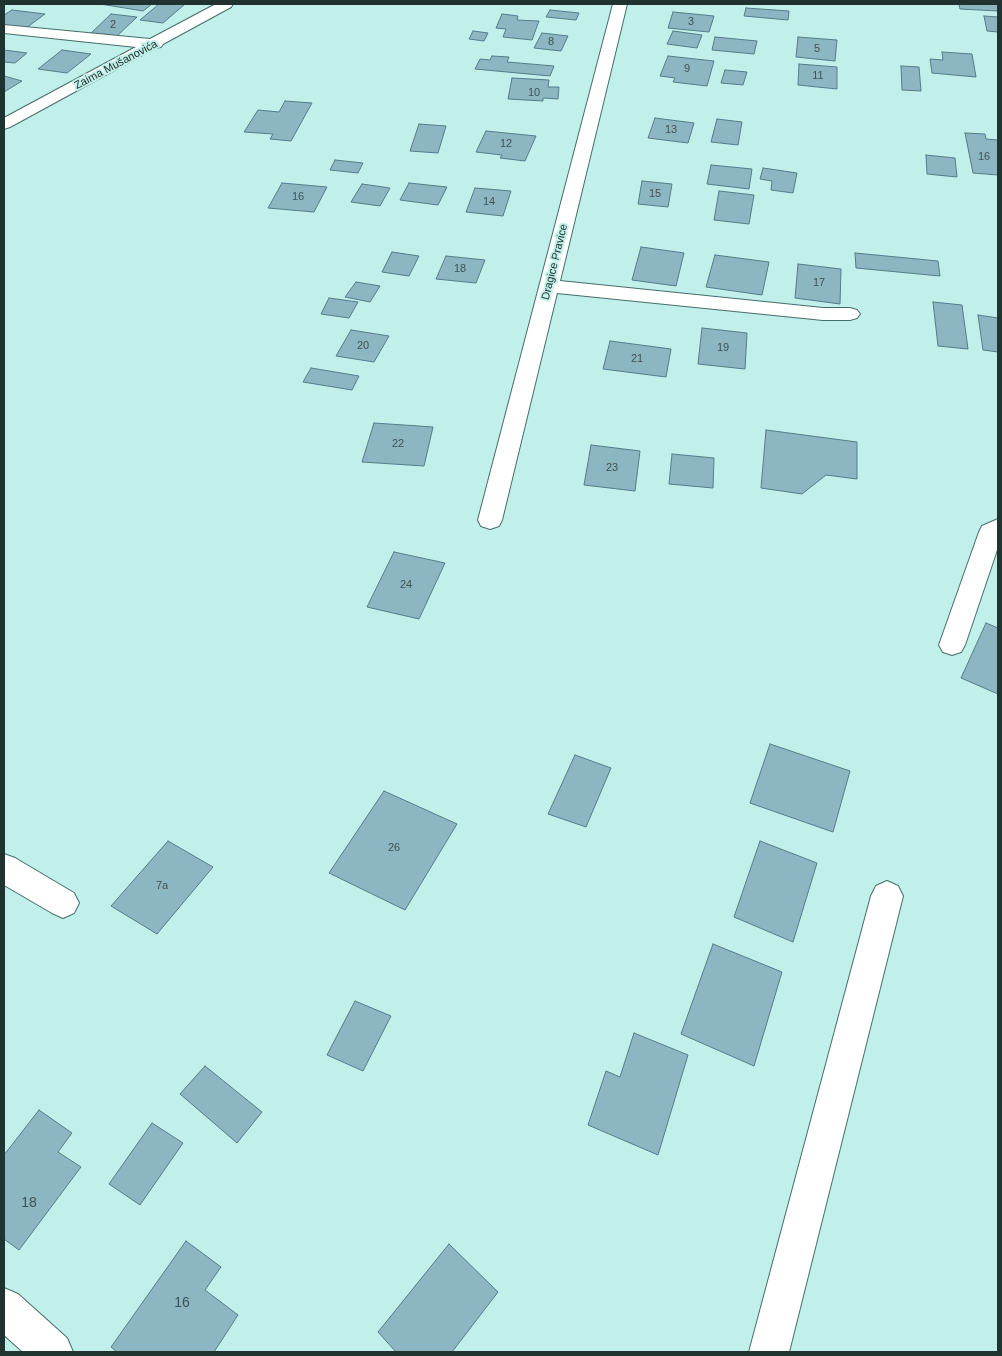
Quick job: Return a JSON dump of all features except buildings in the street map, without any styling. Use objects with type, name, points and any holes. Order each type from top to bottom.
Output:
[{"type":"street","name":"Zaima Mušanovića","points":[[4,124],[156,44],[226,4]]},
{"type":"street","name":"Dragice Pravice","points":[[490,520],[620,4]]},
{"type":"street","points":[[4,29],[156,44]]},
{"type":"street","points":[[549,286],[823,314],[850,314]]},
{"type":"street","points":[[952,645],[991,532],[998,528]]},
{"type":"street","points":[[4,868],[63,904]]},
{"type":"street","points":[[769,1352],[887,896]]},
{"type":"street","points":[[4,1308],[53,1352]]}]
